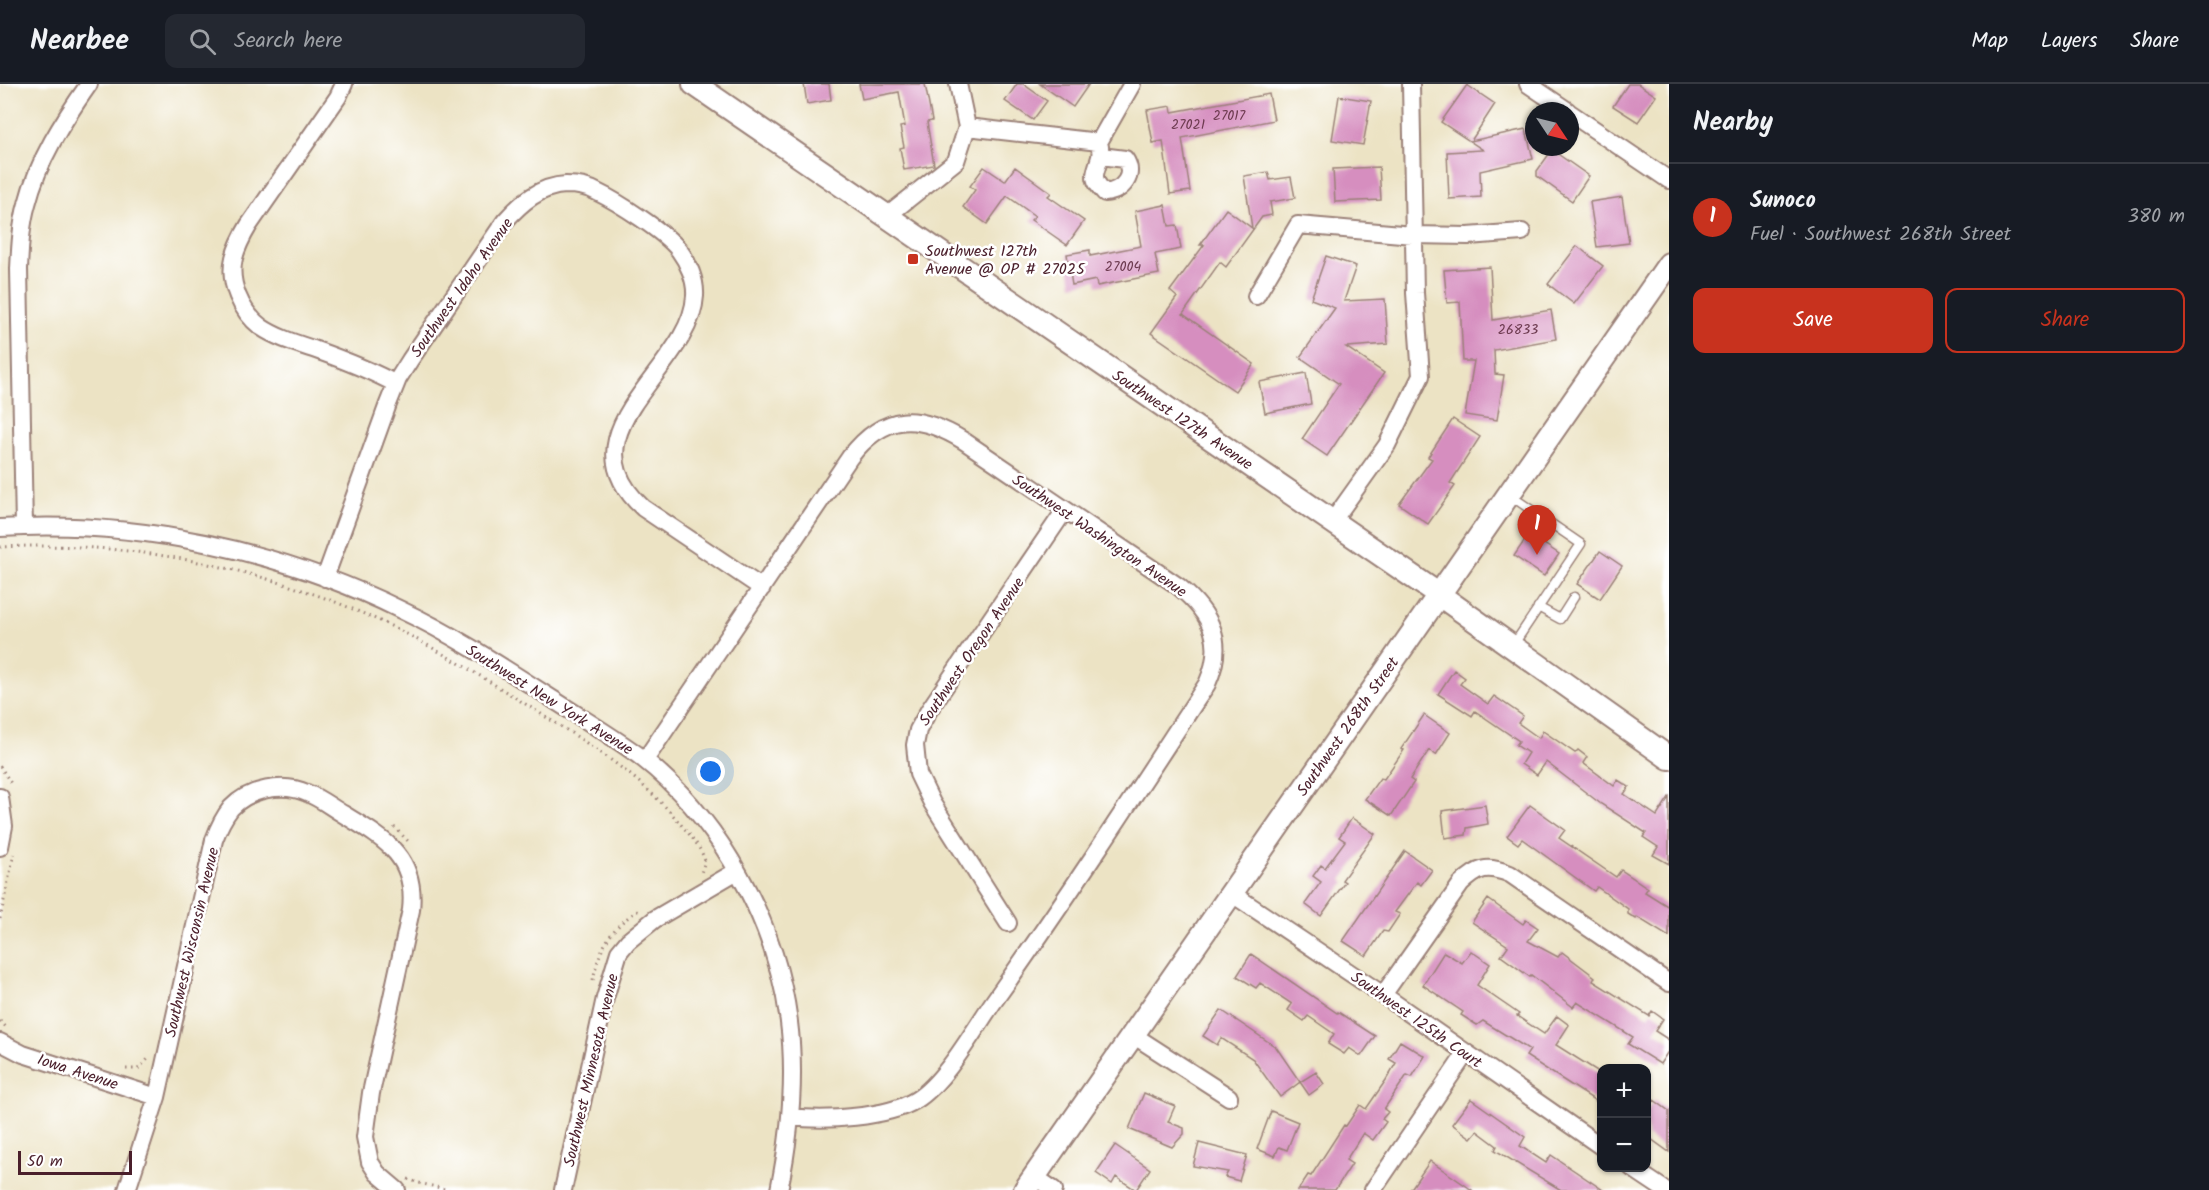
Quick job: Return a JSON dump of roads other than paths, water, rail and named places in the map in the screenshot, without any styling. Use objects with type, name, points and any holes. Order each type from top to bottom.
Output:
[{"type":"main road","name":"Southwest 127th Avenue","points":[[694,84],[1438,594],[1669,758]]},
{"type":"main road","name":"Southwest 268th Street","points":[[1030,1183],[1669,264]]},
{"type":"street","points":[[24,527],[19,269],[21,236],[36,174],[51,144],[89,84]]},
{"type":"street","points":[[344,84],[338,97],[249,225],[233,260],[233,280],[240,301],[261,327],[296,343],[361,367],[396,384]]},
{"type":"street","points":[[887,216],[956,161],[967,127],[958,84]]},
{"type":"street","points":[[967,127],[1100,149],[1132,84]]},
{"type":"street","points":[[1332,522],[1386,445],[1421,376],[1413,235],[1411,84]]},
{"type":"street","points":[[1528,84],[1554,102]]},
{"type":"street","points":[[1579,119],[1669,180]]},
{"type":"street","name":"Southwest Idaho Avenue","points":[[325,578],[396,384],[429,331],[505,221],[518,207],[532,196],[552,187],[583,187],[597,192],[652,227],[678,248],[693,280],[695,296],[690,316],[679,339],[630,410],[619,430],[615,450],[624,485],[643,508],[762,588]]},
{"type":"street","points":[[1256,296],[1298,225],[1413,235],[1468,236],[1522,232]]},
{"type":"street","name":"Southwest Washington Avenue","points":[[645,760],[859,445],[884,427],[898,422],[922,422],[947,431],[1178,586],[1204,610],[1211,625],[1216,642],[1214,669],[1194,704],[1033,946],[937,1081],[915,1101],[884,1112],[815,1120],[791,1117]]},
{"type":"street","name":"Southwest Oregon Avenue","points":[[1008,923],[924,788],[916,762],[915,745],[918,730],[929,710],[1065,510]]},
{"type":"street","name":"Southwest New York Avenue","points":[[0,528],[109,530],[161,536],[246,554],[325,578],[401,609],[464,644],[645,760],[685,799],[730,858],[760,916],[774,953],[783,986],[793,1051],[791,1117],[779,1190]]},
{"type":"street","name":"Southwest Wisconsin Avenue","points":[[127,1190],[157,1097],[209,857],[220,824],[233,807],[255,793],[283,788],[307,792],[385,842],[404,864],[410,879],[413,892],[411,910],[371,1093],[365,1137],[370,1162],[377,1173],[399,1182]]},
{"type":"street","points":[[0,797],[4,826],[0,847]]},
{"type":"street","points":[[1383,995],[1461,884],[1482,869],[1495,868],[1510,874],[1669,983]]},
{"type":"street","name":"Southwest Minnesota Avenue","points":[[563,1190],[605,998],[619,952],[628,941],[655,919],[738,872]]},
{"type":"street","name":"Southwest 125th Court","points":[[1231,893],[1597,1144]]},
{"type":"street","points":[[1133,1035],[1229,1097]]},
{"type":"street","name":"Iowa Avenue","points":[[7,1037],[23,1054],[157,1097]]},
{"type":"street","points":[[1373,1190],[1466,1053]]},
{"type":"street","points":[[1639,1172],[1665,1190]]},
{"type":"street","points":[[1030,1183],[1054,1190]]},
{"type":"lane","points":[[1508,495],[1581,544],[1512,647]]},
{"type":"lane","points":[[1538,607],[1560,619],[1574,597]]},
{"type":"place","name":"Southwest 127th Avenue @ OP # 27025","points":[[913,259]]},
{"type":"place","name":"Sunoco","points":[[1537,555]]}]
